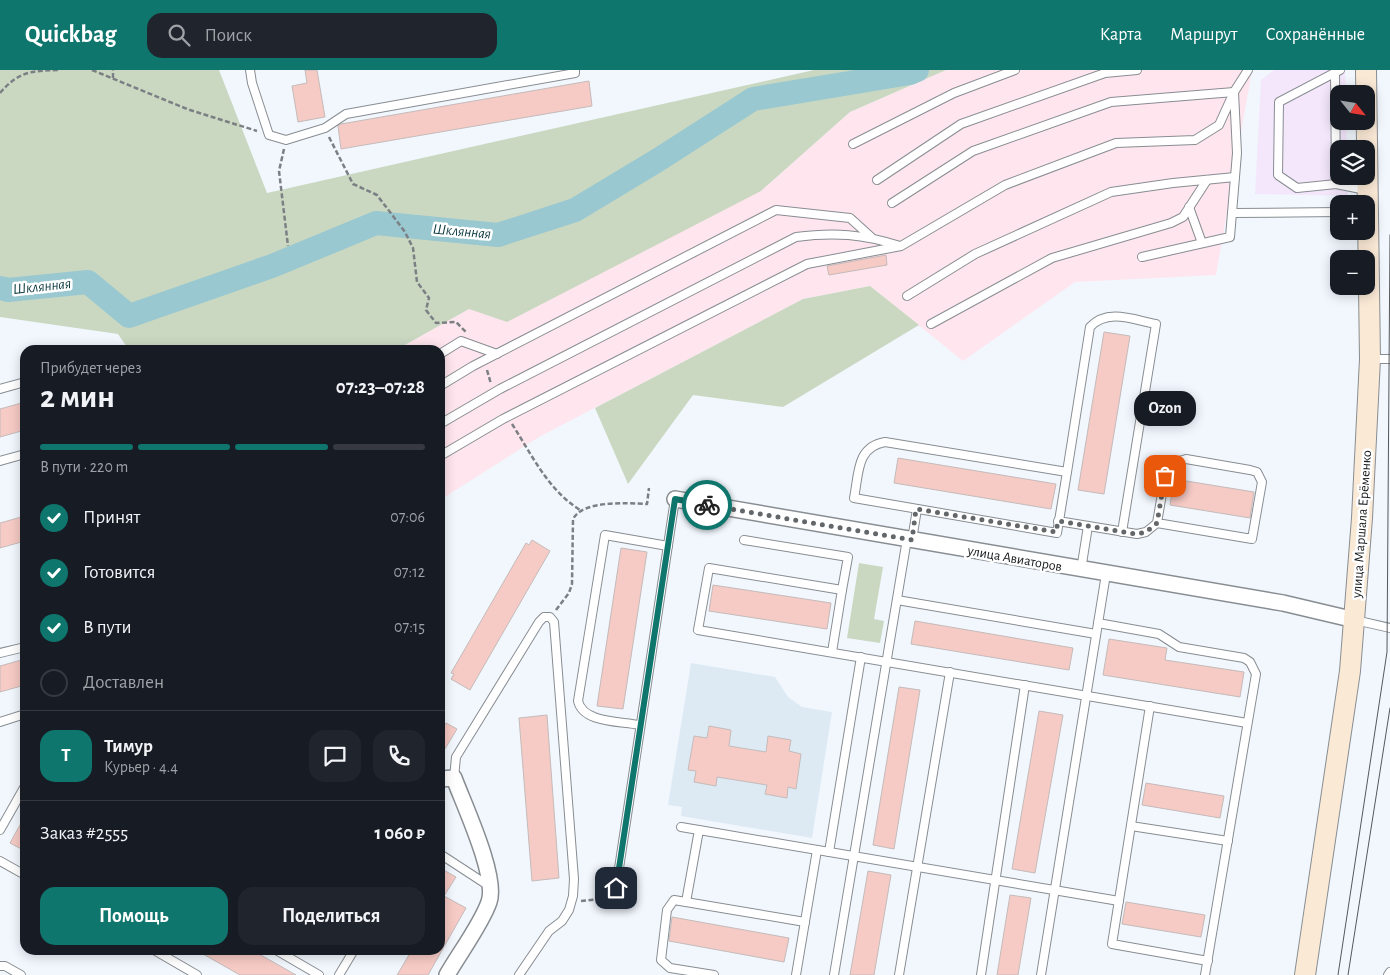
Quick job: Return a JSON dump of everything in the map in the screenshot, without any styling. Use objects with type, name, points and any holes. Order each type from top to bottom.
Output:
[{"type":"main road","name":"улица Маршала Ерёменко","points":[[1366,70],[1368,195]]},
{"type":"main road","name":"улица Маршала Ерёменко","points":[[1305,975],[1350,670],[1355,620],[1370,359],[1368,240]]},
{"type":"street","name":"улица Авиаторов","points":[[675,499],[1081,570],[1284,603],[1355,620]]},
{"type":"street","points":[[447,778],[488,869],[492,888],[489,902],[447,975]]},
{"type":"lane","points":[[250,70],[269,134],[286,140],[325,128],[346,114],[575,73],[575,70]]},
{"type":"lane","points":[[852,144],[954,93],[1015,70]]},
{"type":"lane","points":[[877,180],[962,124],[1105,73],[1137,70]]},
{"type":"lane","points":[[445,453],[503,418],[807,264],[901,246],[1005,184],[1116,143],[1195,140],[1219,125],[1234,92],[1248,70]]},
{"type":"lane","points":[[1330,185],[1297,188],[1278,175],[1280,102],[1337,71],[1336,140]]},
{"type":"lane","points":[[1142,256],[1230,237],[1237,154],[1234,92]]},
{"type":"lane","points":[[892,203],[973,151],[1111,102],[1234,92]]},
{"type":"lane","points":[[907,296],[975,254],[1111,192],[1235,177]]},
{"type":"lane","points":[[931,324],[1052,258],[1171,224],[1183,217],[1207,180]]},
{"type":"lane","points":[[1341,185],[1368,190]]},
{"type":"lane","points":[[1189,208],[1202,244]]},
{"type":"lane","points":[[445,383],[497,354],[776,210],[850,218],[871,237]]},
{"type":"lane","points":[[1232,213],[1330,212]]},
{"type":"lane","points":[[445,421],[500,389],[796,237],[826,233],[871,237],[901,246]]},
{"type":"lane","points":[[1066,472],[885,442],[874,443],[862,457],[854,498],[1056,532],[1058,521],[1090,327],[1098,319],[1108,315],[1156,324],[1122,532]]},
{"type":"lane","points":[[445,351],[461,341],[497,354]]},
{"type":"lane","points":[[1370,359],[1390,358]]},
{"type":"lane","points":[[0,389],[20,383]]},
{"type":"lane","points":[[0,460],[20,455]]},
{"type":"lane","points":[[1058,521],[1136,534],[1146,532],[1157,523],[1168,468],[1176,462],[1186,459],[1250,470],[1260,477],[1262,482],[1252,539],[1157,523]]},
{"type":"lane","points":[[616,888],[639,725],[675,499]]},
{"type":"lane","points":[[834,975],[897,600],[916,509]]},
{"type":"lane","points":[[1081,570],[1088,526]]},
{"type":"lane","points":[[639,725],[588,716],[580,709],[578,701],[605,535],[668,546]]},
{"type":"lane","points":[[744,540],[848,557],[832,652]]},
{"type":"lane","points":[[842,590],[709,568],[698,630],[1248,723]]},
{"type":"lane","points":[[1041,975],[1106,574]]},
{"type":"lane","points":[[897,600],[1096,634]]},
{"type":"lane","points":[[447,778],[456,757],[539,622],[544,617],[550,617],[554,622],[574,879],[571,901],[562,920],[549,931],[519,975]]},
{"type":"lane","points":[[1355,620],[1390,628]]},
{"type":"lane","points":[[1098,623],[1159,634],[1179,647],[1244,658],[1250,662],[1256,674],[1205,975]]},
{"type":"lane","points":[[0,653],[20,648]]},
{"type":"lane","points":[[829,852],[861,657]]},
{"type":"lane","points":[[899,975],[950,672]]},
{"type":"lane","points":[[981,975],[1025,685]]},
{"type":"lane","points":[[1150,706],[1112,944],[1208,961]]},
{"type":"lane","points":[[0,722],[20,716]]},
{"type":"lane","points":[[0,830],[20,801]]},
{"type":"lane","points":[[1131,826],[1228,841]]},
{"type":"lane","points":[[681,827],[1119,900]]},
{"type":"lane","points":[[686,902],[698,830]]},
{"type":"lane","points":[[796,975],[817,850]]},
{"type":"lane","points":[[445,857],[492,888]]},
{"type":"lane","points":[[0,860],[20,872]]},
{"type":"lane","points":[[714,975],[670,968],[661,960],[670,904],[674,900],[805,922]]},
{"type":"lane","points":[[163,955],[197,975]]},
{"type":"lane","points":[[285,955],[319,975]]},
{"type":"lane","points":[[339,975],[351,955]]},
{"type":"lane","points":[[0,966],[5,966],[21,975]]},
{"type":"path","points":[[0,93],[11,80],[28,72],[58,70]]},
{"type":"path","points":[[92,70],[187,109],[269,134]]},
{"type":"path","points":[[113,70],[113,79]]},
{"type":"path","points":[[325,128],[353,184],[377,195],[405,232]]},
{"type":"path","points":[[286,140],[279,171],[288,246]]},
{"type":"path","points":[[550,617],[569,593],[572,584],[573,520],[576,514],[586,507],[647,504],[649,488]]},
{"type":"path","points":[[571,901],[600,899],[616,888]]},
{"type":"shaded area","points":[[946,70],[1252,70],[1216,275],[1075,282],[963,361],[870,286],[803,299],[539,437],[445,497],[445,345],[405,345],[469,309],[761,191],[850,112]]},
{"type":"shaded area","points":[[1274,70],[1345,70],[1346,85],[1330,85],[1330,130],[1346,130],[1347,140],[1330,140],[1330,185],[1348,185],[1348,195],[1255,194],[1261,80]]},
{"type":"shaded area","points":[[691,663],[775,677],[788,697],[802,707],[832,712],[812,838],[681,816],[682,807],[668,805]]},
{"type":"green space","points":[[0,70],[219,70],[267,193],[814,70],[946,70],[850,112],[761,191],[507,322],[469,309],[405,345],[126,345],[118,334],[0,317]]},
{"type":"green space","points":[[870,286],[919,325],[783,407],[693,395],[628,484],[595,408],[803,299]]},
{"type":"green space","points":[[859,563],[883,567],[874,619],[884,621],[880,643],[847,638]]},
{"type":"building","points":[[305,70],[317,70],[325,117],[298,122],[292,86],[307,83]]},
{"type":"building","points":[[589,81],[592,106],[341,149],[338,126],[341,124]]},
{"type":"building","points":[[886,255],[887,265],[829,275],[827,266]]},
{"type":"building","points":[[1104,332],[1130,336],[1104,494],[1078,490]]},
{"type":"building","points":[[20,403],[20,431],[0,437],[0,409]]},
{"type":"building","points":[[898,458],[1056,484],[1051,509],[894,483]]},
{"type":"building","points":[[1174,479],[1254,492],[1250,518],[1170,505]]},
{"type":"building","points":[[20,517],[20,542],[0,548],[0,523]]},
{"type":"building","points":[[532,540],[550,551],[470,690],[451,679],[454,674],[451,673],[526,543],[529,545]]},
{"type":"building","points":[[621,548],[647,552],[623,709],[597,706]]},
{"type":"building","points":[[713,585],[831,603],[827,629],[709,611]]},
{"type":"building","points":[[915,621],[1073,648],[1069,670],[911,644]]},
{"type":"building","points":[[1109,639],[1167,648],[1165,660],[1244,672],[1240,697],[1103,675]]},
{"type":"building","points":[[20,660],[20,686],[0,692],[0,666]]},
{"type":"building","points":[[899,687],[920,690],[894,849],[873,845]]},
{"type":"building","points":[[1039,711],[1063,715],[1035,873],[1012,869]]},
{"type":"building","points":[[547,715],[559,878],[532,881],[519,718]]},
{"type":"building","points":[[446,723],[457,729],[445,749]]},
{"type":"building","points":[[709,726],[731,730],[729,746],[766,752],[768,736],[791,740],[789,751],[801,754],[796,789],[788,787],[787,798],[765,794],[767,785],[717,777],[716,786],[694,782],[696,771],[688,770],[694,736],[707,738]]},
{"type":"building","points":[[1146,783],[1224,796],[1220,818],[1142,805]]},
{"type":"building","points":[[20,825],[20,848],[10,843]]},
{"type":"building","points":[[445,871],[456,877],[445,894]]},
{"type":"building","points":[[868,871],[891,875],[874,975],[850,975]]},
{"type":"building","points":[[1010,895],[1031,898],[1018,975],[997,975]]},
{"type":"building","points":[[445,897],[466,908],[445,945]]},
{"type":"building","points":[[1126,902],[1205,915],[1201,937],[1122,924]]},
{"type":"building","points":[[672,917],[789,938],[784,962],[669,941]]},
{"type":"building","points":[[205,955],[261,955],[296,975],[240,975]]},
{"type":"building","points":[[409,955],[439,955],[428,975],[397,975]]},
{"type":"waterway","name":"Шклянная","points":[[0,288],[8,290],[88,282],[129,316],[272,266],[376,223],[498,235],[575,210],[753,99],[910,73],[917,70]]},
{"type":"tram line","points":[[1338,975],[1387,652],[1390,235]]},
{"type":"tram line","points":[[1348,975],[1390,708]]},
{"type":"way so far","points":[[707,505],[912,540],[916,509],[1056,532],[1058,521],[1136,534],[1146,532],[1157,523],[1165,476]]},
{"type":"place","name":"Ozon","points":[[1165,476]]},
{"type":"route","points":[[616,888],[639,725],[675,499],[707,505]]}]
